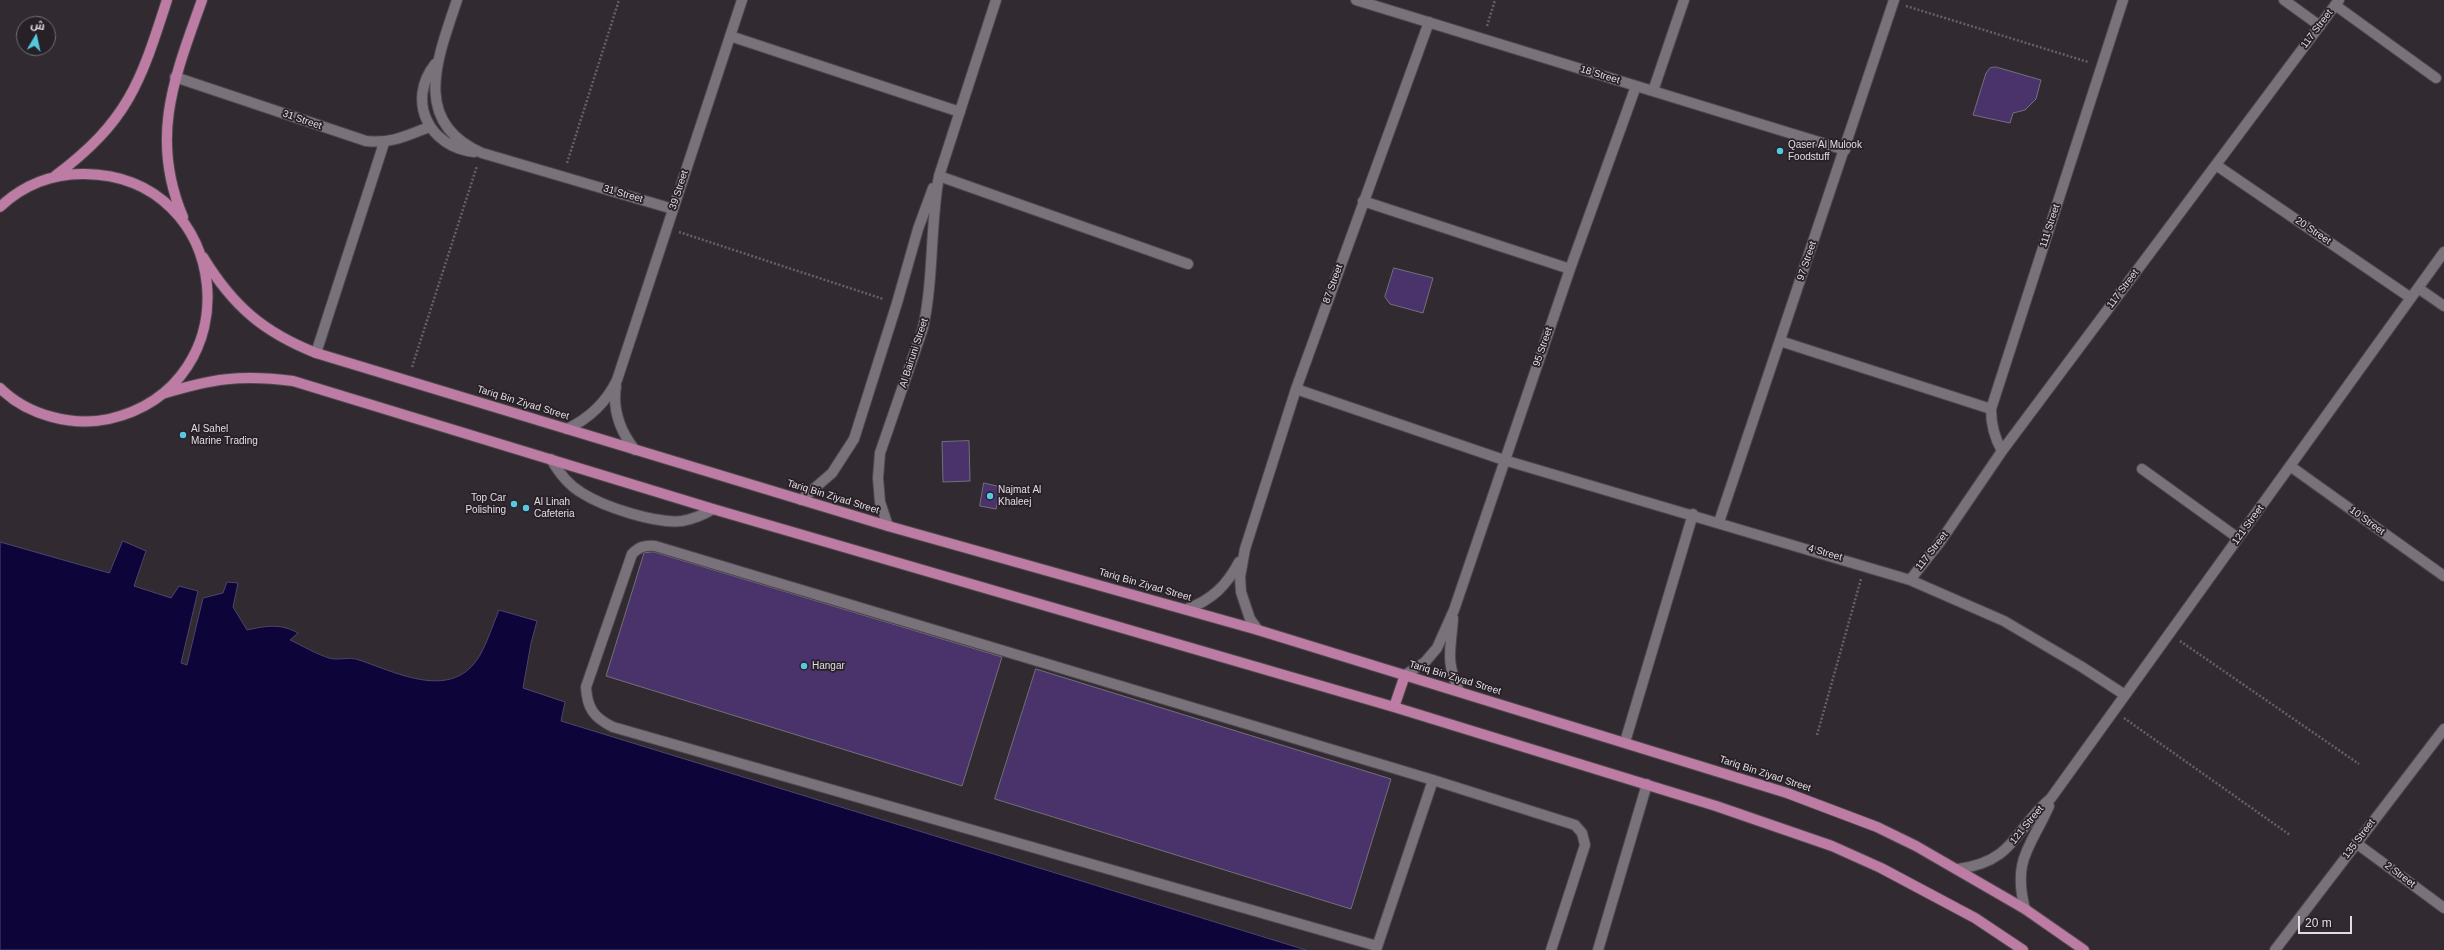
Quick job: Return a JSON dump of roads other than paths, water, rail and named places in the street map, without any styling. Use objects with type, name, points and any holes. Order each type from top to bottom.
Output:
[{"type":"main road","points":[[54,177],[100,138],[120,115],[135,90],[147,62],[167,0]]},
{"type":"main road","points":[[186,226],[169,178],[166,152],[166,127],[175,77],[202,0]]},
{"type":"main road","points":[[0,206],[4,200],[38,182],[75,173],[97,174],[118,178],[138,185],[156,196],[172,210],[186,226]]},
{"type":"main road","name":"Tariq Bin Ziyad Street","points":[[186,226],[219,283],[239,306],[262,326],[288,342],[316,353],[888,526],[1258,630],[1625,742],[1833,809],[1877,827],[1958,869],[2024,909],[2084,950]]},
{"type":"main road","points":[[162,394],[188,367],[204,332],[209,295],[203,257]]},
{"type":"main road","points":[[0,388],[20,404],[40,413],[60,419],[82,421],[104,420],[124,415],[162,394],[226,378],[260,376],[293,381],[713,509],[1394,707],[1647,784],[1781,828],[1867,861],[1929,892],[2023,950]]},
{"type":"main road","points":[[1394,707],[1405,675]]},
{"type":"street","name":"31 Street","points":[[457,0],[437,61],[434,91],[442,117],[458,139],[469,147],[482,153]]},
{"type":"street","name":"39 Street","points":[[567,429],[592,414],[611,393],[617,380],[742,0]]},
{"type":"street","name":"Al Bairuni Street","points":[[888,526],[880,502],[878,478],[880,453],[925,321],[930,287],[934,206],[940,176],[996,0]]},
{"type":"street","name":"18 Street","points":[[1356,0],[1844,150]]},
{"type":"street","points":[[1653,91],[1684,0]]},
{"type":"street","name":"111 Street","points":[[2002,451],[1994,438],[1991,424],[1992,409],[2123,0]]},
{"type":"street","points":[[2284,0],[2320,26]]},
{"type":"street","name":"97 Street","points":[[1719,522],[1894,1]]},
{"type":"street","points":[[2337,3],[2436,78]]},
{"type":"street","name":"117 Street","points":[[1910,580],[1940,542],[2002,451],[2337,3]]},
{"type":"street","name":"87 Street","points":[[1187,609],[1200,604],[1223,587],[1232,577],[1245,549],[1296,389],[1429,22]]},
{"type":"street","points":[[730,36],[960,112]]},
{"type":"street","name":"31 Street","points":[[437,61],[427,76],[422,92],[422,104],[430,127],[439,138],[451,147],[482,153],[673,209]]},
{"type":"street","name":"31 Street","points":[[175,77],[353,138],[384,143],[430,127]]},
{"type":"street","name":"95 Street","points":[[1405,675],[1425,662],[1434,652],[1454,610],[1570,269],[1636,86]]},
{"type":"street","points":[[316,353],[384,143]]},
{"type":"street","name":"20 Street","points":[[2216,165],[2411,298]]},
{"type":"street","points":[[940,176],[1188,264]]},
{"type":"street","name":"Al Bairuni Street","points":[[801,500],[832,473],[854,439],[897,303],[918,229],[927,202],[940,176]]},
{"type":"street","points":[[1363,201],[1570,269]]},
{"type":"street","name":"121 Street","points":[[1958,869],[1981,864],[2002,853],[2019,837],[2041,808],[2051,798],[2444,252]]},
{"type":"street","points":[[2418,288],[2444,306]]},
{"type":"street","points":[[1780,341],[1992,409]]},
{"type":"street","name":"39 Street","points":[[617,380],[615,395],[617,417],[625,438],[634,450]]},
{"type":"street","name":"4 Street","points":[[1296,389],[1504,460],[1692,514],[1910,580],[2004,621],[2082,667],[2125,695]]},
{"type":"street","points":[[551,459],[564,478],[581,493],[616,508],[649,517],[680,521],[703,516],[713,509]]},
{"type":"street","name":"10 Street","points":[[2290,466],[2444,576]]},
{"type":"street","points":[[2142,469],[2238,538]]},
{"type":"street","points":[[1625,742],[1692,514]]},
{"type":"street","points":[[1434,780],[1377,948],[612,727],[601,721],[592,712],[586,700],[586,687],[632,554],[638,548],[655,546],[1434,780],[1574,824],[1582,833],[1585,845],[1583,856],[1551,950]]},
{"type":"street","name":"87 Street","points":[[1245,549],[1240,577],[1241,592],[1250,618],[1258,630]]},
{"type":"street","name":"95 Street","points":[[1454,610],[1448,656],[1449,666],[1459,691]]},
{"type":"street","name":"135 Street","points":[[2275,950],[2444,729]]},
{"type":"street","points":[[1598,950],[1647,784]]},
{"type":"street","name":"121 Street","points":[[2024,909],[2020,883],[2023,857],[2051,798]]},
{"type":"street","name":"2 Street","points":[[2356,843],[2444,908]]},
{"type":"place","name":"Qaser Al Mulook Foodstuff","points":[[1780,151]]},
{"type":"place","name":"Al Sahel Marine Trading","points":[[183,435]]},
{"type":"place","name":"Najmat Al Khaleej","points":[[990,496]]},
{"type":"place","name":"Top Car Polishing","points":[[514,504]]},
{"type":"place","name":"Al Linah Cafeteria","points":[[526,508]]},
{"type":"place","name":"Hangar","points":[[804,666]]}]
